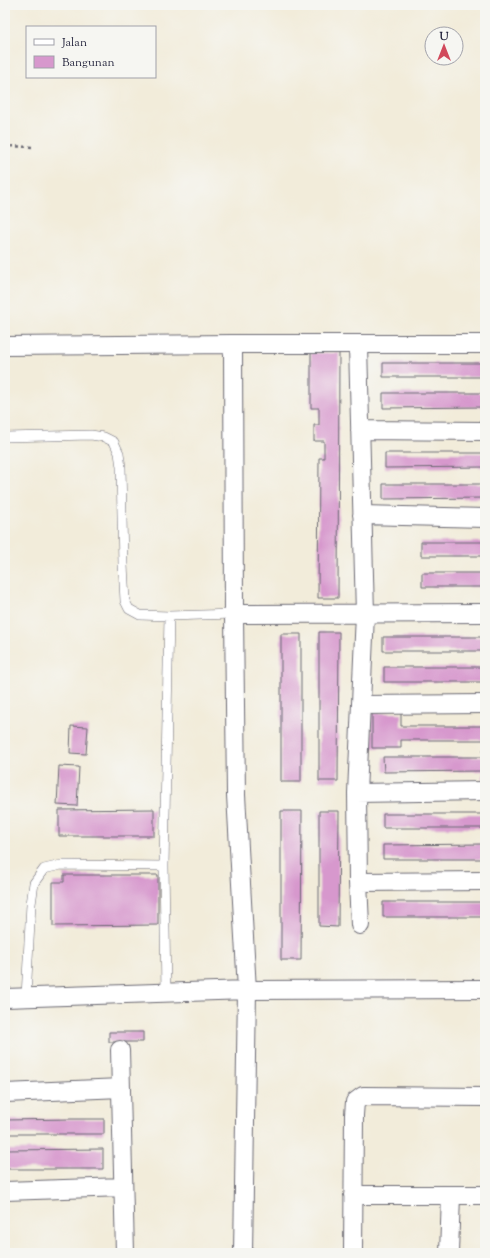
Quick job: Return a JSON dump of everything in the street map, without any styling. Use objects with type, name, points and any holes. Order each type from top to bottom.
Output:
[{"type":"street","points":[[233,344],[236,795],[247,990],[243,1253]]},
{"type":"street","points":[[5,346],[485,344]]},
{"type":"street","points":[[358,345],[365,614],[357,793],[360,924]]},
{"type":"street","points":[[360,430],[485,431]]},
{"type":"street","points":[[362,515],[485,518]]},
{"type":"street","points":[[234,614],[485,613]]},
{"type":"street","points":[[362,705],[485,704]]},
{"type":"street","points":[[357,793],[485,791]]},
{"type":"street","points":[[358,882],[485,881]]},
{"type":"street","points":[[5,998],[247,990],[485,989]]},
{"type":"street","points":[[120,1050],[125,1253]]},
{"type":"street","points":[[5,1093],[121,1088]]},
{"type":"street","points":[[353,1253],[355,1102],[363,1096],[485,1097]]},
{"type":"street","points":[[5,1191],[123,1187]]},
{"type":"street","points":[[354,1195],[485,1195]]},
{"type":"street","points":[[449,1253],[451,1195]]},
{"type":"lane","points":[[5,437],[91,435],[104,437],[114,442],[121,467],[123,566],[125,601],[129,609],[140,615],[169,616],[234,614]]},
{"type":"lane","points":[[166,992],[164,866],[169,616]]},
{"type":"lane","points":[[26,997],[31,904],[34,883],[44,869],[61,865],[164,866]]},
{"type":"path","points":[[5,146],[33,147]]},
{"type":"building","points":[[311,353],[339,353],[338,598],[318,598],[319,458],[324,458],[324,441],[314,441],[314,425],[319,425],[319,408],[311,408]]},
{"type":"building","points":[[383,363],[485,363],[485,377],[383,377]]},
{"type":"building","points":[[383,393],[485,393],[485,407],[383,408]]},
{"type":"building","points":[[385,453],[485,453],[485,467],[385,468]]},
{"type":"building","points":[[383,484],[485,484],[485,498],[383,499]]},
{"type":"building","points":[[421,542],[485,542],[485,556],[421,556]]},
{"type":"building","points":[[422,573],[485,573],[485,587],[422,587]]},
{"type":"building","points":[[319,632],[339,632],[338,781],[319,781]]},
{"type":"building","points":[[281,634],[301,634],[301,782],[281,782]]},
{"type":"building","points":[[383,637],[485,637],[485,651],[383,651]]},
{"type":"building","points":[[384,667],[485,667],[485,682],[384,682]]},
{"type":"building","points":[[372,713],[401,713],[401,726],[485,726],[485,740],[401,740],[401,748],[372,748]]},
{"type":"building","points":[[71,726],[88,727],[86,754],[70,753]]},
{"type":"building","points":[[483,749],[485,749],[485,781],[483,781],[483,771],[384,772],[383,757],[483,757]]},
{"type":"building","points":[[59,766],[79,767],[77,806],[57,805]]},
{"type":"building","points":[[154,809],[154,836],[59,836],[59,810]]},
{"type":"building","points":[[281,811],[302,811],[301,960],[281,960]]},
{"type":"building","points":[[319,811],[339,811],[338,927],[319,926]]},
{"type":"building","points":[[383,814],[485,814],[485,828],[383,828]]},
{"type":"building","points":[[485,844],[485,859],[383,859],[383,845]]},
{"type":"building","points":[[64,875],[158,875],[158,925],[53,926],[53,882],[64,882]]},
{"type":"building","points":[[383,902],[485,902],[485,917],[383,917]]},
{"type":"building","points":[[109,1032],[143,1032],[143,1042],[109,1042]]},
{"type":"building","points":[[104,1119],[104,1134],[5,1134],[5,1120]]},
{"type":"building","points":[[103,1149],[103,1169],[5,1169],[5,1150]]}]
